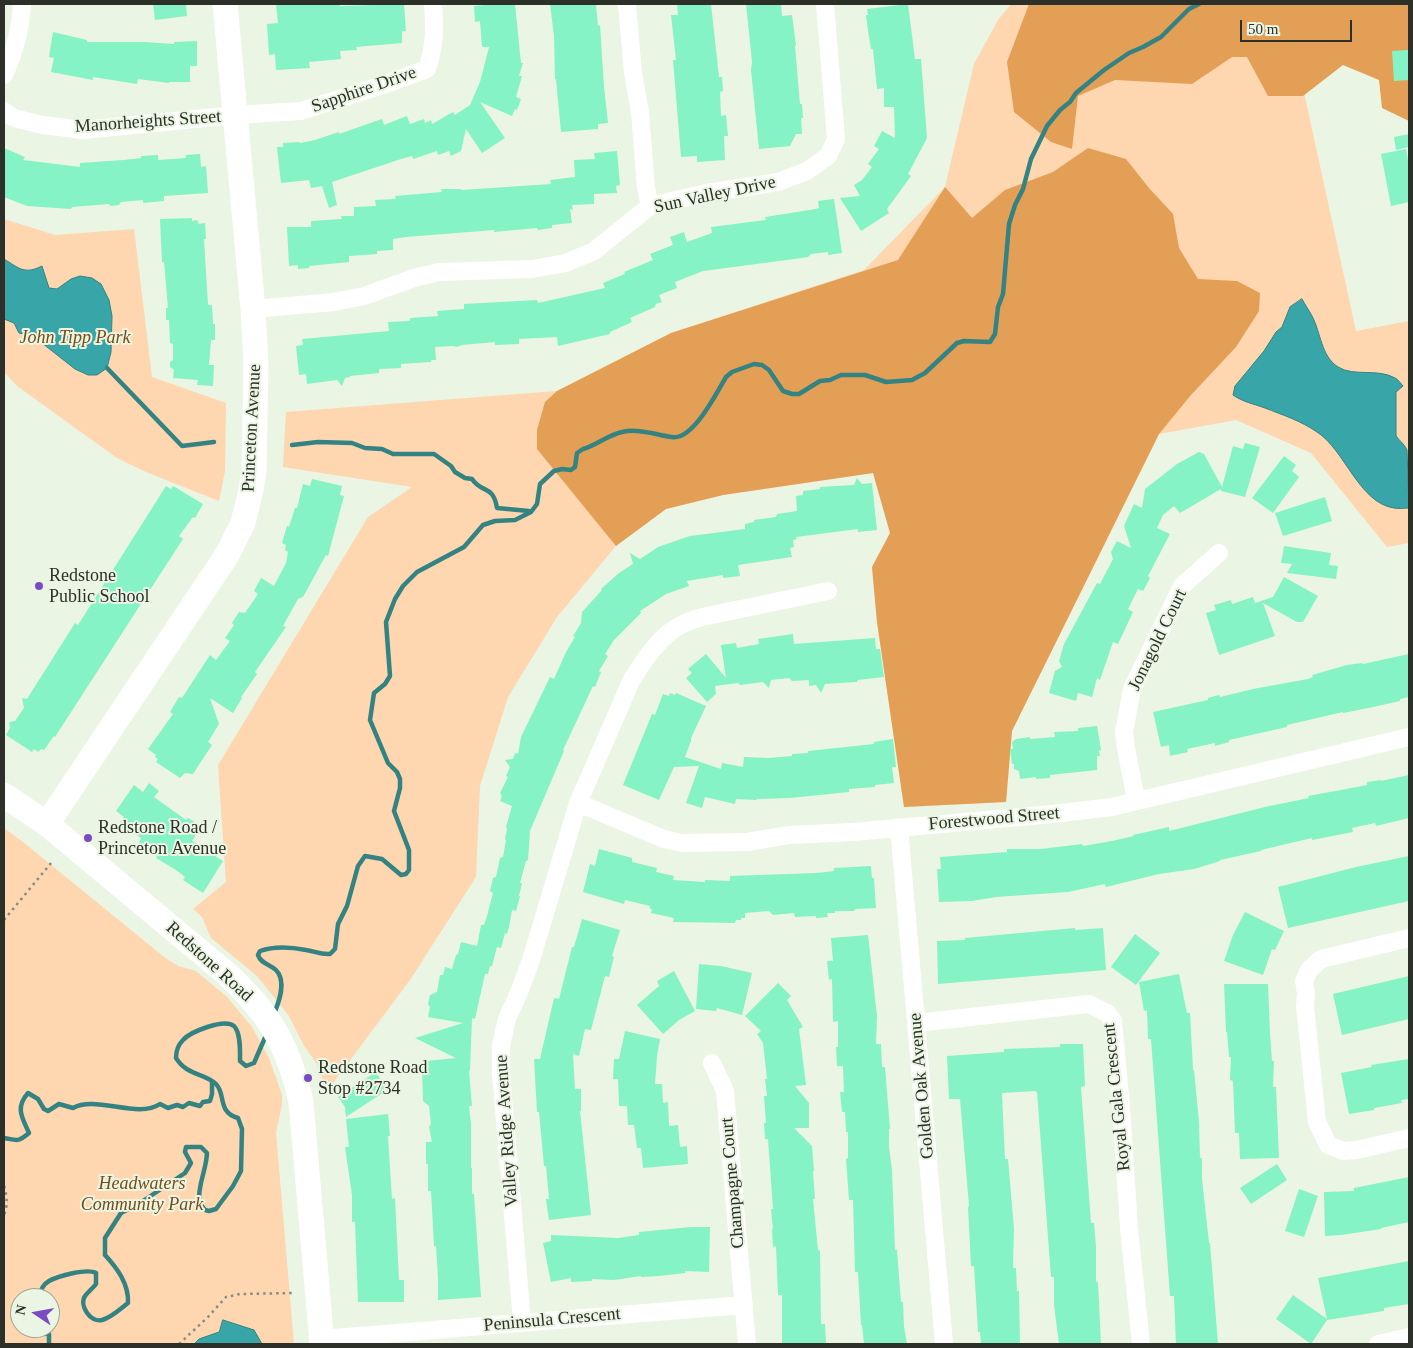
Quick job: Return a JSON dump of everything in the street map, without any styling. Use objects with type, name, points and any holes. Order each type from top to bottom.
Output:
[{"type":"street","points":[[4,75],[12,58],[22,4]]},
{"type":"street","name":"Princeton Avenue","points":[[47,824],[215,574],[243,523],[247,509],[254,471],[256,362],[253,309],[225,4]]},
{"type":"street","name":"Sapphire Drive","points":[[236,115],[302,111],[427,69],[433,52],[435,32],[432,4]]},
{"type":"street","points":[[627,4],[633,73],[640,112],[646,188],[650,206]]},
{"type":"street","name":"Sun Valley Drive","points":[[253,309],[334,302],[364,296],[414,278],[439,272],[532,269],[566,263],[594,251],[650,206],[708,193],[778,182],[807,171],[828,156],[836,139],[825,4]]},
{"type":"street","name":"Manorheights Street","points":[[4,111],[14,118],[43,125],[83,130],[236,115]]},
{"type":"street","name":"Jonagold Court","points":[[1136,800],[1124,732],[1132,689],[1182,586],[1219,553]]},
{"type":"street","name":"Valley Ridge Avenue","points":[[522,1322],[501,1073],[501,1045],[507,1019],[531,960],[578,803],[632,679],[644,661],[668,634],[682,624],[702,617],[828,591]]},
{"type":"street","name":"Forestwood Street","points":[[578,803],[664,839],[682,843],[747,842],[790,836],[1112,807],[1409,737]]},
{"type":"street","name":"Redstone Road","points":[[4,795],[47,824],[227,974],[249,995],[268,1019],[283,1045],[295,1074],[301,1102],[322,1342]]},
{"type":"street","name":"Golden Oak Avenue","points":[[899,827],[944,1344]]},
{"type":"street","points":[[1409,938],[1320,959],[1309,970],[1304,981],[1317,1122],[1328,1145],[1343,1151],[1357,1150],[1409,1138]]},
{"type":"street","name":"Royal Gala Crescent","points":[[916,1023],[1089,1004],[1108,1013],[1113,1021],[1129,1228],[1141,1344]]},
{"type":"street","name":"Champagne Court","points":[[712,1063],[725,1091],[744,1305]]},
{"type":"street","points":[[744,1305],[748,1344]]},
{"type":"street","name":"Peninsula Crescent","points":[[322,1342],[522,1322],[744,1305]]},
{"type":"street","points":[[1378,1344],[1409,1337]]},
{"type":"path","points":[[4,920],[51,863]]},
{"type":"path","points":[[4,1186],[7,1208],[4,1215]]},
{"type":"path","points":[[179,1344],[226,1297],[240,1294],[292,1293]]},
{"type":"green space","points":[[1011,4],[1321,4],[1300,74],[1356,331],[1409,321],[1409,543],[1387,547],[1311,453],[1236,420],[1159,434],[1012,731],[1006,802],[904,807],[877,622],[872,567],[890,533],[873,473],[723,495],[666,509],[616,546],[557,617],[508,697],[480,786],[476,877],[410,980],[327,1091],[317,1064],[304,1046],[289,1016],[257,976],[211,938],[202,917],[193,909],[226,882],[218,765],[368,517],[412,487],[283,467],[286,412],[557,391],[671,333],[864,270],[945,187],[974,64],[998,20]]},
{"type":"green space","name":"John Tipp Park","points":[[4,219],[55,235],[134,229],[152,377],[226,403],[225,471],[219,501],[146,472],[117,458],[17,386],[4,372]]},
{"type":"green space","name":"Headwaters Community Park","points":[[4,828],[164,957],[178,966],[196,971],[227,997],[252,1027],[269,1058],[282,1095],[276,1133],[294,1344],[4,1344]]},
{"type":"shaded area","points":[[1029,4],[1409,4],[1409,121],[1382,108],[1379,80],[1343,65],[1303,96],[1268,96],[1247,57],[1232,57],[1192,84],[1115,80],[1078,96],[1072,149],[1051,142],[1014,112],[1007,62]]},
{"type":"shaded area","points":[[1088,148],[1126,159],[1173,214],[1179,248],[1198,279],[1237,281],[1260,293],[1259,311],[1236,347],[1191,395],[1159,434],[1012,731],[1006,802],[904,807],[877,622],[872,567],[890,533],[873,473],[723,495],[666,509],[616,546],[537,449],[537,430],[545,402],[557,391],[671,333],[898,260],[945,187],[972,218],[1005,190],[1053,172]]},
{"type":"water","points":[[4,259],[18,268],[26,270],[42,266],[49,288],[57,289],[71,279],[80,276],[92,278],[101,284],[109,300],[112,316],[111,352],[107,368],[97,375],[88,375],[75,369],[33,336],[19,333],[14,323],[4,319]]},
{"type":"water","points":[[1302,299],[1311,314],[1325,351],[1332,362],[1338,367],[1351,372],[1388,375],[1396,379],[1403,386],[1396,392],[1396,435],[1407,450],[1409,508],[1394,508],[1382,504],[1371,497],[1327,440],[1317,432],[1292,418],[1233,395],[1235,386],[1264,351],[1276,332],[1282,327],[1290,307]]},
{"type":"water","points":[[223,1320],[254,1330],[262,1344],[194,1344],[199,1339],[219,1332]]},
{"type":"building","points":[[153,4],[186,4],[187,16],[155,20]]},
{"type":"building","points":[[276,4],[339,4],[340,6],[404,4],[406,31],[402,31],[402,43],[356,47],[357,50],[340,51],[341,59],[309,62],[310,68],[276,70],[275,54],[269,55],[267,24],[278,23]]},
{"type":"building","points":[[515,4],[521,63],[523,63],[519,76],[522,76],[516,97],[521,99],[517,110],[515,109],[512,116],[480,102],[505,138],[482,153],[466,129],[461,151],[451,156],[449,151],[438,155],[437,151],[413,159],[412,156],[332,182],[337,205],[329,208],[322,186],[311,188],[309,180],[281,183],[277,147],[283,147],[283,143],[300,143],[315,140],[382,119],[384,125],[407,116],[410,124],[424,119],[425,123],[431,120],[432,124],[453,112],[455,115],[470,105],[480,82],[489,47],[482,47],[480,21],[475,22],[474,6]]},
{"type":"building","points":[[550,4],[596,4],[598,26],[600,25],[608,123],[598,124],[598,129],[561,132]]},
{"type":"building","points":[[677,4],[711,4],[719,77],[722,77],[723,91],[720,92],[721,116],[726,115],[728,136],[724,136],[725,160],[697,162],[697,156],[681,157],[673,60],[676,60],[671,15],[678,15]]},
{"type":"building","points":[[746,4],[781,4],[782,16],[792,15],[803,118],[801,118],[802,134],[796,134],[790,146],[759,149]]},
{"type":"building","points":[[908,4],[915,59],[921,59],[927,138],[908,174],[911,176],[887,209],[889,213],[861,231],[840,198],[860,196],[854,185],[862,180],[872,167],[868,164],[879,149],[874,146],[882,131],[895,138],[894,107],[884,107],[884,88],[877,89],[873,49],[871,49],[866,15],[868,15],[867,9]]},
{"type":"building","points":[[53,32],[87,40],[87,42],[174,44],[174,42],[197,41],[197,66],[190,66],[190,82],[169,83],[138,79],[137,84],[93,77],[93,80],[51,72],[54,58],[49,57]]},
{"type":"building","points":[[1409,50],[1409,80],[1394,81],[1392,51]]},
{"type":"building","points":[[1409,134],[1409,147],[1396,150],[1394,137]]},
{"type":"building","points":[[4,148],[25,157],[23,160],[80,167],[80,163],[124,160],[141,158],[141,156],[158,155],[158,160],[186,158],[186,155],[200,154],[201,167],[206,166],[208,193],[164,196],[164,201],[143,203],[143,200],[121,202],[119,205],[72,207],[71,209],[27,206],[4,197]]},
{"type":"building","points":[[1406,149],[1409,165],[1409,202],[1391,206],[1381,154]]},
{"type":"building","points":[[617,151],[620,185],[616,186],[617,193],[594,194],[594,204],[572,205],[573,210],[570,209],[572,223],[552,225],[552,228],[538,230],[537,228],[494,232],[494,230],[406,237],[393,239],[393,250],[377,251],[377,254],[349,256],[349,262],[298,269],[298,265],[289,266],[287,227],[311,227],[311,221],[342,219],[341,216],[354,216],[354,207],[376,206],[375,200],[396,199],[395,196],[442,192],[441,189],[461,190],[551,184],[550,180],[575,177],[574,160],[595,159],[594,153]]},
{"type":"building","points":[[834,199],[842,253],[828,255],[828,252],[811,254],[808,257],[802,258],[703,271],[675,282],[677,288],[659,295],[662,302],[630,318],[632,322],[610,332],[610,334],[558,346],[557,337],[519,339],[519,344],[495,345],[495,342],[457,347],[435,347],[436,360],[401,364],[401,368],[379,369],[379,373],[350,376],[345,378],[342,386],[337,380],[307,384],[306,374],[299,375],[296,346],[303,345],[302,339],[389,331],[388,322],[410,321],[410,318],[438,316],[437,311],[464,309],[464,304],[537,300],[538,303],[605,288],[603,283],[653,260],[650,254],[673,245],[670,237],[684,232],[687,242],[712,233],[711,227],[766,220],[765,217],[816,209],[819,208],[818,201]]},
{"type":"building","points":[[192,218],[192,221],[197,220],[199,224],[205,223],[206,239],[204,239],[208,305],[212,305],[213,324],[215,324],[215,340],[211,340],[209,365],[214,365],[213,386],[197,385],[198,380],[173,378],[174,370],[170,367],[170,362],[173,360],[173,344],[170,343],[169,320],[166,320],[166,308],[168,308],[164,262],[162,262],[160,219]]},
{"type":"building","points":[[1245,443],[1260,447],[1245,497],[1221,491],[1221,489],[1180,513],[1174,506],[1163,515],[1157,528],[1170,534],[1148,576],[1150,578],[1143,591],[1138,589],[1128,609],[1133,612],[1118,644],[1113,642],[1100,680],[1097,678],[1092,697],[1078,693],[1076,701],[1049,693],[1055,671],[1062,667],[1059,661],[1064,644],[1097,583],[1100,584],[1113,559],[1111,552],[1117,541],[1131,548],[1124,526],[1134,504],[1142,508],[1145,489],[1177,464],[1199,452],[1204,454],[1222,487],[1233,446],[1243,449]]},
{"type":"building","points":[[1284,456],[1296,465],[1292,471],[1299,477],[1273,513],[1252,498]]},
{"type":"building","points":[[857,478],[862,484],[872,483],[877,530],[858,532],[858,529],[796,537],[797,539],[793,540],[794,547],[790,548],[792,557],[738,565],[740,576],[723,578],[723,575],[687,581],[689,586],[666,594],[640,611],[641,613],[614,640],[605,654],[608,656],[599,671],[601,672],[595,687],[593,686],[563,750],[530,831],[528,860],[526,861],[520,883],[522,883],[516,911],[512,910],[507,934],[505,933],[501,948],[497,947],[488,974],[485,974],[475,1019],[472,1018],[469,1071],[472,1106],[469,1106],[471,1168],[481,1297],[438,1300],[436,1246],[434,1246],[431,1191],[428,1191],[428,1164],[426,1164],[426,1142],[432,1142],[429,1127],[431,1124],[429,1106],[423,1101],[422,1070],[427,1061],[456,1058],[415,1038],[463,1023],[428,1017],[430,1007],[428,1004],[430,995],[437,992],[440,975],[443,975],[445,967],[452,969],[461,942],[477,946],[481,925],[484,925],[487,916],[493,893],[490,891],[493,878],[496,877],[500,858],[503,857],[506,827],[512,806],[500,801],[502,796],[500,793],[508,777],[506,776],[510,767],[505,760],[513,759],[515,753],[518,754],[521,737],[550,677],[554,679],[575,637],[573,636],[581,623],[582,612],[601,589],[619,573],[633,564],[630,553],[640,559],[658,547],[690,536],[745,529],[745,524],[754,522],[754,520],[776,517],[777,514],[797,511],[796,496],[803,495],[803,491],[820,489],[820,487],[854,485]]},
{"type":"building","points":[[312,479],[342,486],[340,495],[344,496],[328,556],[326,555],[303,597],[298,599],[283,626],[286,627],[255,672],[257,674],[241,697],[233,713],[210,698],[219,724],[208,742],[212,745],[193,774],[185,773],[180,778],[156,762],[158,759],[155,757],[156,755],[148,749],[173,714],[170,712],[179,697],[182,698],[210,655],[216,660],[230,641],[225,638],[234,625],[232,623],[239,612],[245,613],[258,594],[254,591],[261,578],[274,586],[286,563],[288,552],[285,550],[286,545],[282,543],[287,526],[289,527],[295,508],[297,508],[303,484],[310,486]]},
{"type":"building","points":[[166,486],[171,489],[173,486],[203,504],[195,518],[193,517],[179,536],[183,539],[55,737],[44,750],[41,749],[38,752],[34,749],[32,752],[6,735],[10,728],[9,722],[15,721],[24,708],[22,698],[27,699],[75,623],[78,625]]},
{"type":"building","points":[[1325,497],[1332,521],[1283,536],[1275,513]]},
{"type":"building","points":[[1284,546],[1331,553],[1329,565],[1338,566],[1336,579],[1287,573],[1292,564],[1281,563]]},
{"type":"building","points":[[1284,577],[1318,596],[1303,622],[1297,622],[1263,603],[1275,636],[1219,655],[1206,613],[1216,610],[1214,605],[1231,600],[1232,604],[1253,597],[1255,603],[1273,597]]},
{"type":"building","points":[[793,634],[794,644],[875,638],[876,649],[880,649],[884,677],[858,680],[857,682],[825,684],[821,693],[816,685],[809,686],[809,680],[792,681],[789,678],[771,680],[769,688],[763,682],[715,686],[716,694],[707,702],[686,678],[692,673],[688,669],[706,654],[726,678],[721,645],[736,643],[737,648],[759,644],[758,639]]},
{"type":"building","points":[[1409,654],[1409,697],[1400,699],[1400,701],[1287,725],[1287,727],[1229,740],[1229,742],[1215,746],[1215,743],[1187,749],[1188,752],[1170,756],[1169,745],[1161,747],[1153,712],[1208,700],[1208,698],[1219,695],[1220,697],[1308,679],[1313,677],[1312,675],[1347,665],[1363,664]]},
{"type":"building","points":[[670,693],[675,695],[676,693],[706,706],[691,738],[685,757],[721,769],[722,763],[743,767],[744,757],[792,756],[792,754],[808,753],[808,751],[874,744],[874,742],[893,739],[896,767],[892,767],[894,783],[849,789],[849,792],[790,798],[736,799],[735,804],[705,797],[702,808],[686,803],[699,766],[674,767],[659,800],[623,785],[652,714],[655,715],[663,694],[669,696]]},
{"type":"building","points":[[1097,726],[1101,750],[1099,751],[1100,756],[1097,756],[1097,770],[1050,775],[1050,778],[1020,779],[1019,771],[1014,769],[1010,749],[1013,749],[1012,742],[1016,739],[1055,737],[1054,732],[1078,731],[1078,728]]},
{"type":"building","points":[[1409,775],[1409,818],[1376,826],[1375,823],[1352,828],[1353,832],[1312,840],[1312,838],[1220,860],[1194,869],[1159,874],[1106,887],[1105,884],[1068,892],[996,897],[972,901],[939,902],[937,869],[941,869],[940,857],[1007,852],[1007,849],[1041,849],[1082,844],[1083,846],[1112,841],[1169,827],[1169,831],[1309,798],[1308,796],[1367,785],[1367,782]]},
{"type":"building","points":[[149,783],[159,791],[154,797],[186,820],[188,818],[201,826],[192,841],[223,861],[203,893],[183,880],[185,877],[176,870],[156,858],[157,856],[139,843],[141,838],[120,822],[124,817],[116,811],[134,785],[143,792]]},
{"type":"building","points":[[599,849],[632,858],[632,862],[657,868],[656,872],[674,876],[673,880],[705,882],[705,880],[730,881],[730,876],[817,873],[834,871],[834,868],[871,866],[872,878],[874,878],[876,908],[835,911],[835,913],[827,913],[828,917],[816,918],[816,916],[795,917],[794,913],[773,915],[769,911],[745,913],[745,918],[736,920],[735,923],[673,922],[674,918],[651,913],[652,909],[650,909],[650,906],[625,900],[624,904],[583,892],[590,864],[595,866]]},
{"type":"building","points":[[1409,856],[1409,901],[1288,928],[1278,887],[1356,867]]},
{"type":"building","points":[[1245,912],[1284,931],[1275,950],[1272,949],[1263,975],[1224,961],[1233,935]]},
{"type":"building","points":[[582,919],[620,930],[612,956],[614,957],[609,977],[605,976],[591,1030],[585,1029],[579,1056],[573,1054],[575,1089],[581,1089],[580,1111],[591,1215],[549,1220],[546,1199],[549,1199],[546,1166],[544,1166],[539,1112],[537,1112],[534,1059],[540,1059],[554,998],[559,999],[572,947],[574,947]]},
{"type":"building","points":[[1075,928],[1075,930],[1103,928],[1106,970],[938,984],[937,941],[965,940],[965,938]]},
{"type":"building","points":[[1135,934],[1160,953],[1136,985],[1111,967]]},
{"type":"building","points":[[868,935],[877,1016],[876,1044],[881,1044],[882,1067],[885,1067],[890,1129],[889,1147],[892,1170],[895,1250],[897,1250],[901,1302],[903,1302],[907,1344],[864,1344],[858,1272],[855,1272],[853,1200],[849,1200],[846,1159],[848,1158],[848,1132],[846,1132],[845,1112],[842,1112],[840,1092],[844,1092],[843,1066],[837,1066],[838,1021],[833,1022],[832,979],[829,980],[827,961],[833,961],[831,938]]},
{"type":"building","points":[[699,964],[721,966],[752,973],[742,1015],[717,1008],[716,1011],[696,1009]]},
{"type":"building","points":[[674,971],[695,1011],[679,1020],[663,1034],[637,1005],[659,986],[657,981]]},
{"type":"building","points":[[1179,974],[1187,1013],[1190,1013],[1200,1158],[1202,1158],[1202,1179],[1210,1243],[1218,1344],[1176,1344],[1174,1296],[1170,1296],[1151,1039],[1148,1039],[1147,1010],[1144,1011],[1139,982]]},
{"type":"building","points":[[1409,976],[1409,1019],[1342,1035],[1333,994]]},
{"type":"building","points":[[778,983],[791,996],[787,1000],[803,1027],[799,1029],[806,1085],[795,1086],[809,1103],[809,1128],[794,1128],[812,1146],[815,1199],[813,1199],[818,1250],[820,1251],[821,1324],[825,1324],[826,1344],[782,1344],[782,1295],[778,1295],[776,1246],[773,1247],[771,1209],[773,1209],[768,1139],[765,1139],[764,1096],[767,1096],[765,1079],[767,1079],[763,1043],[757,1034],[761,1031],[745,1016]]},
{"type":"building","points":[[1224,984],[1268,984],[1272,1061],[1274,1061],[1273,1087],[1276,1087],[1279,1158],[1240,1159],[1239,1133],[1235,1133],[1233,1081],[1230,1080],[1231,1057],[1229,1057],[1226,1032]]},
{"type":"building","points":[[625,1031],[660,1039],[655,1084],[662,1084],[663,1103],[668,1102],[669,1126],[678,1125],[680,1147],[687,1146],[688,1164],[643,1168],[641,1148],[637,1148],[634,1125],[628,1125],[627,1106],[619,1106],[618,1079],[613,1079],[614,1059],[619,1059]]},
{"type":"building","points":[[1060,1044],[1083,1044],[1085,1086],[1081,1087],[1091,1223],[1094,1223],[1096,1247],[1096,1282],[1098,1282],[1101,1344],[1059,1344],[1054,1305],[1054,1277],[1051,1277],[1037,1092],[1035,1091],[1002,1093],[1005,1159],[1008,1159],[1014,1229],[1013,1268],[1016,1268],[1017,1291],[1019,1291],[1020,1344],[981,1344],[980,1332],[978,1332],[974,1266],[971,1266],[969,1206],[960,1099],[949,1099],[947,1056],[1004,1052],[1004,1049],[1060,1047]]},
{"type":"building","points":[[1409,1059],[1409,1099],[1401,1100],[1402,1103],[1374,1108],[1374,1110],[1349,1114],[1341,1073],[1372,1067],[1371,1065]]},
{"type":"building","points":[[376,1072],[387,1090],[346,1117],[345,1107],[338,1097]]},
{"type":"building","points":[[388,1114],[392,1199],[395,1198],[399,1280],[404,1280],[404,1302],[358,1302],[355,1222],[352,1222],[352,1195],[345,1147],[349,1147],[346,1119]]},
{"type":"building","points":[[1277,1164],[1287,1180],[1251,1204],[1240,1188]]},
{"type":"building","points":[[1409,1177],[1409,1222],[1381,1229],[1325,1236],[1324,1192],[1354,1191],[1354,1188]]},
{"type":"building","points":[[1299,1189],[1318,1196],[1304,1237],[1285,1231]]},
{"type":"building","points":[[710,1227],[709,1272],[685,1271],[685,1273],[659,1276],[641,1276],[614,1280],[592,1279],[592,1281],[571,1282],[571,1278],[551,1282],[543,1243],[551,1241],[551,1235],[618,1238],[639,1235],[639,1232]]},
{"type":"building","points":[[1409,1261],[1409,1304],[1384,1308],[1384,1311],[1327,1320],[1311,1344],[1276,1319],[1293,1295],[1327,1319],[1318,1278]]},
{"type":"waterway","points":[[274,1014],[281,992],[281,980],[276,970],[259,958],[260,951],[271,948],[289,948],[330,954],[335,949],[338,924],[347,906],[358,866],[365,856],[382,859],[401,875],[406,874],[409,870],[409,850],[394,811],[400,788],[400,779],[397,772],[388,763],[370,720],[374,693],[385,684],[390,676],[386,622],[395,599],[403,586],[417,572],[464,547],[483,525],[495,521],[515,520],[531,512],[537,504],[540,484],[554,471],[562,469],[571,470],[575,467],[577,453],[583,449],[622,432],[641,431],[672,437],[680,436],[688,431],[704,414],[726,377],[732,372],[754,364],[762,365],[769,370],[783,391],[799,394],[820,381],[830,380],[841,375],[865,375],[886,382],[912,380],[925,373],[957,343],[964,341],[990,342],[995,334],[998,307],[1003,294],[1009,224],[1023,189],[1031,159],[1047,126],[1076,93],[1104,70],[1129,53],[1161,37],[1189,9],[1199,4]]},
{"type":"waterway","points":[[107,368],[182,446],[214,442]]},
{"type":"waterway","points":[[292,445],[318,442],[352,443],[365,448],[382,449],[393,454],[434,454],[451,466],[455,472],[465,478],[472,479],[476,484],[490,492],[493,495],[497,508],[529,511]]},
{"type":"waterway","points":[[42,1288],[49,1281],[59,1277],[72,1273],[92,1272],[96,1273],[96,1284],[85,1296],[83,1304],[93,1319],[106,1319],[128,1303],[127,1289],[118,1271],[105,1255],[105,1238],[121,1213],[140,1203],[185,1173],[191,1163],[185,1152],[186,1147],[201,1147],[207,1153],[199,1202],[205,1210],[216,1209],[233,1186],[241,1171],[242,1129],[238,1118],[227,1112],[224,1107],[221,1093],[216,1084],[183,1066],[176,1058],[177,1051],[181,1042],[193,1033],[207,1027],[229,1024],[234,1026],[238,1033],[240,1061],[246,1066],[254,1063],[267,1033]]},
{"type":"waterway","points":[[4,1138],[17,1140],[29,1133],[21,1113],[22,1103],[28,1093],[38,1099],[44,1109],[48,1111],[59,1104],[73,1108],[93,1104],[140,1109],[151,1108],[160,1104],[168,1108],[177,1105],[183,1107],[189,1103],[200,1106],[203,1102],[210,1101],[212,1081]]},
{"type":"waterway","points":[[49,1338],[49,1344]]},
{"type":"place","name":"Redstone Public School","points":[[39,586]]},
{"type":"place","name":"Redstone Road / Princeton Avenue","points":[[88,838]]},
{"type":"place","name":"Redstone Road Stop #2734","points":[[308,1078]]}]
